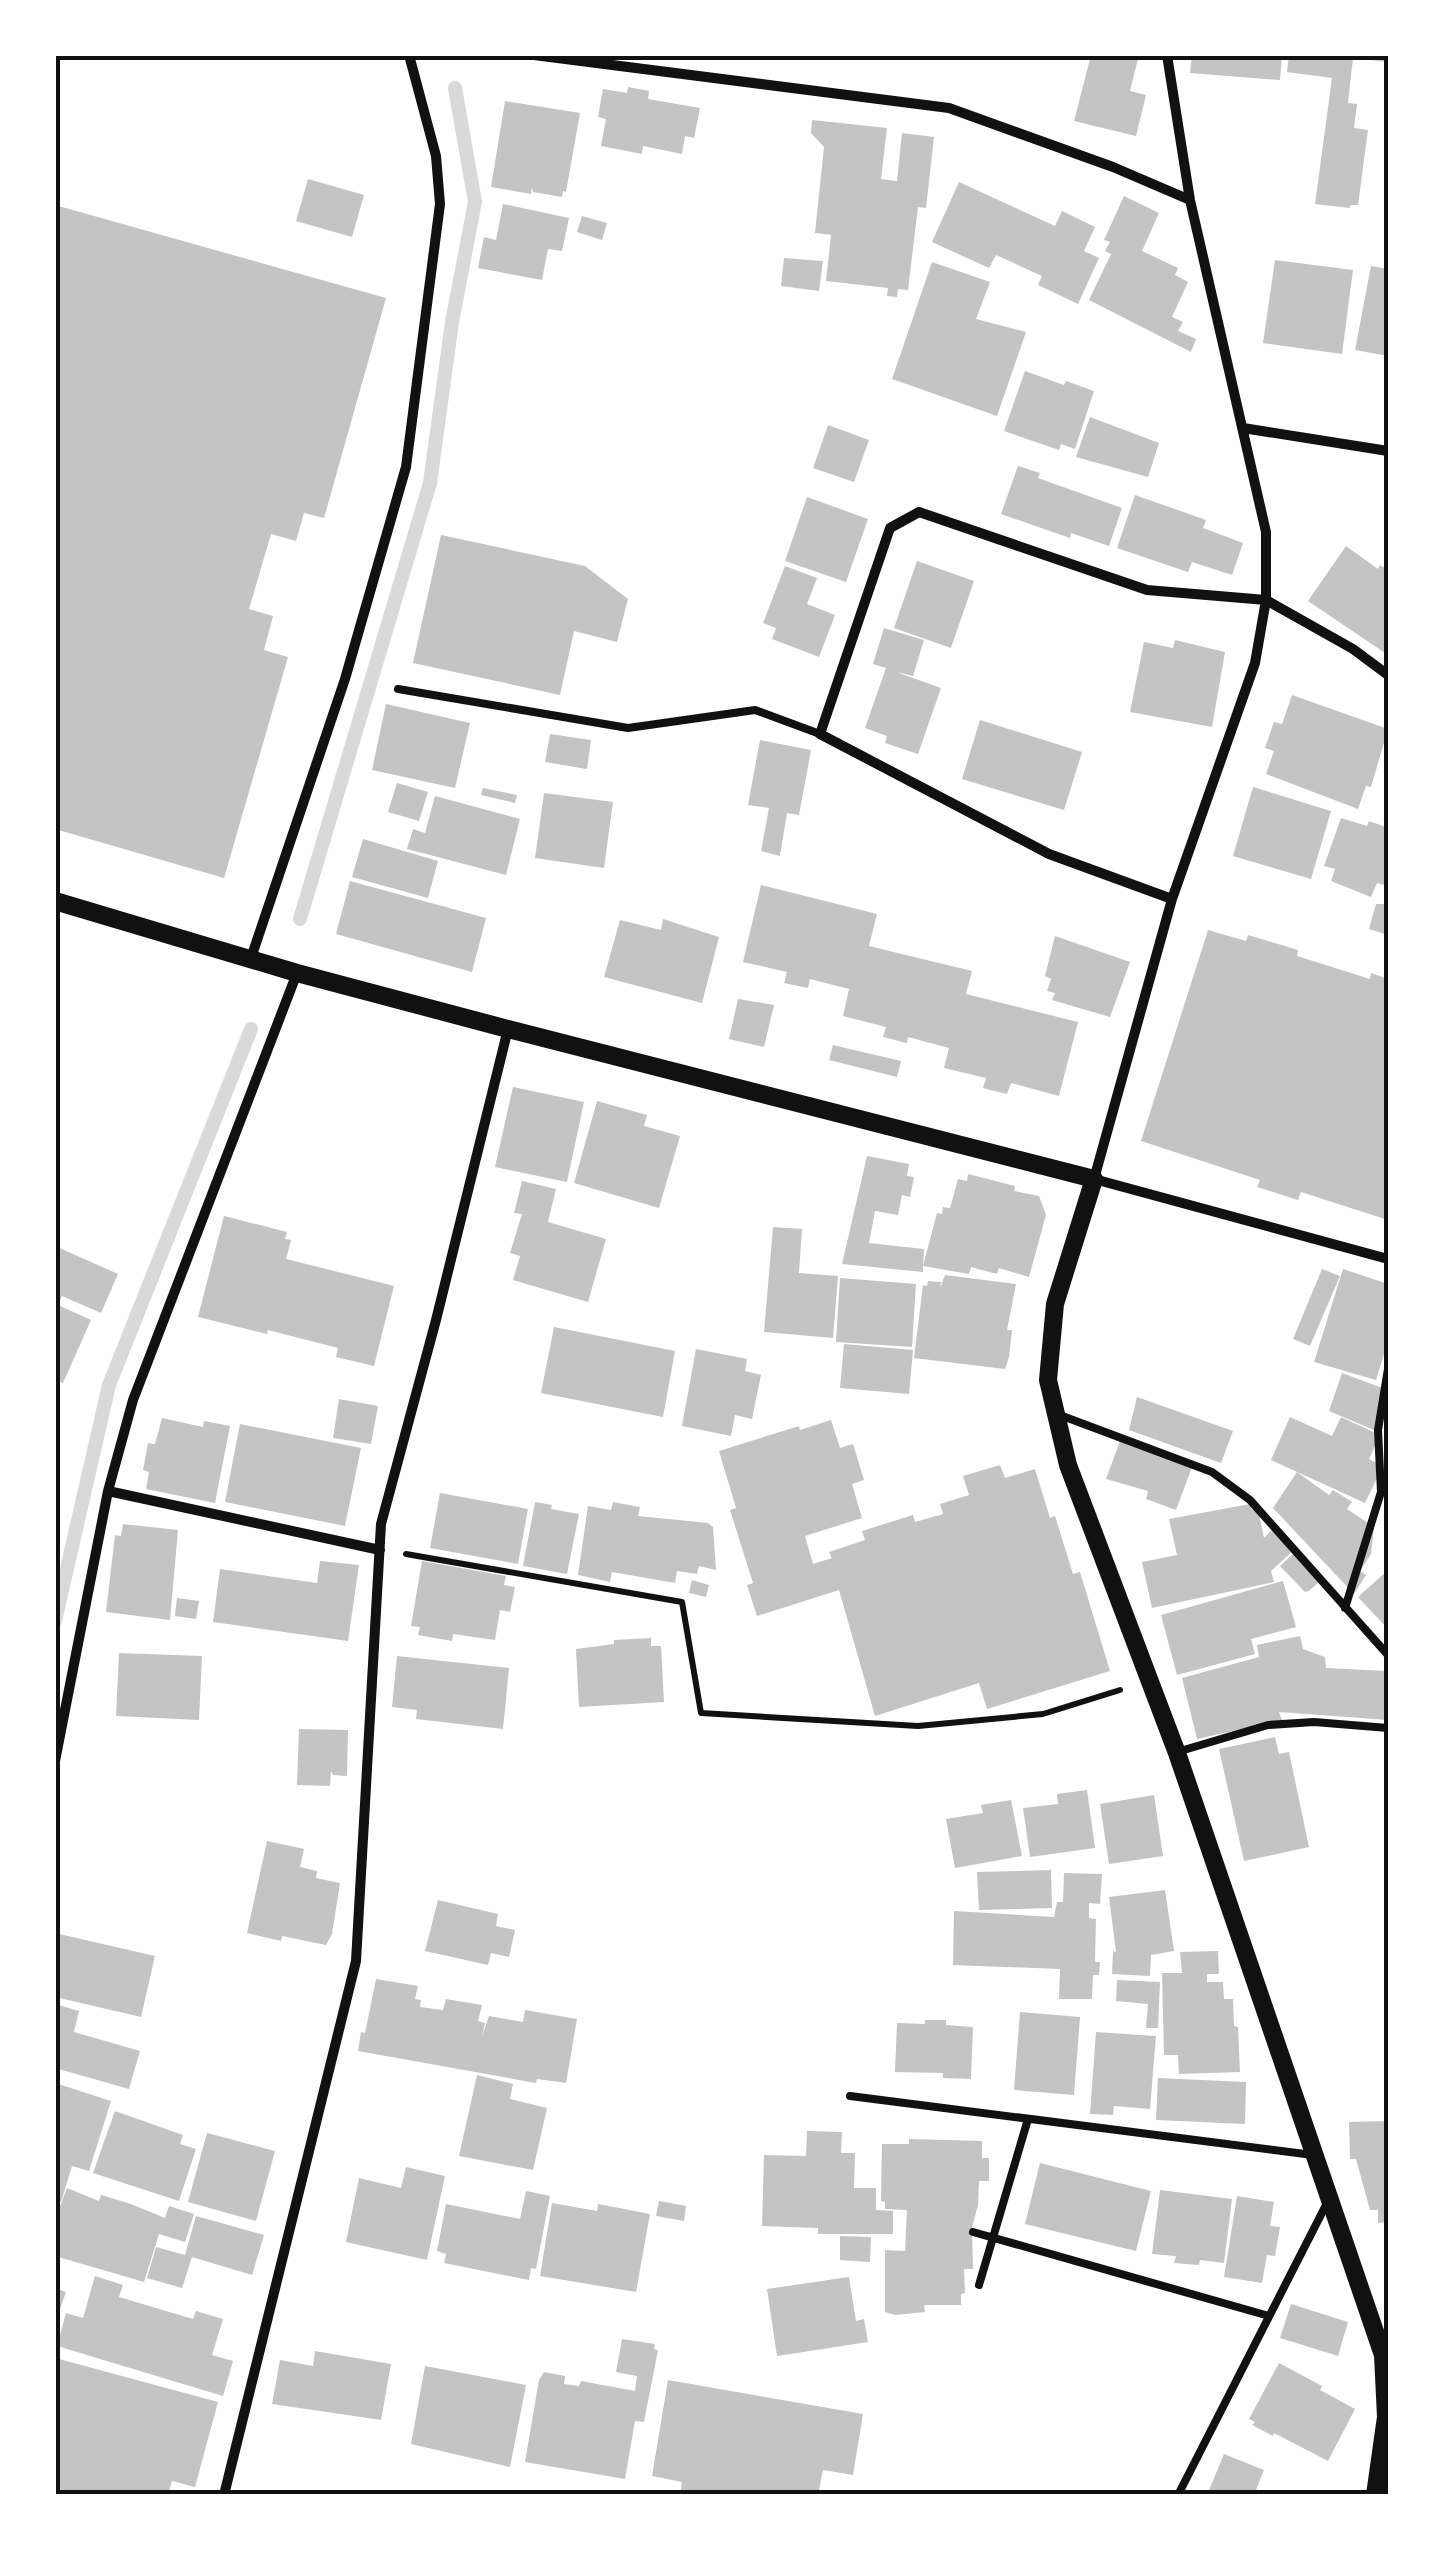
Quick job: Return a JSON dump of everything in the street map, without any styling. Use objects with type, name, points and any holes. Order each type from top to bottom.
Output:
[{"type":"street","points":[[251,958],[345,679],[406,468],[440,204],[436,156],[409,55]]},
{"type":"street","points":[[534,55],[949,108],[1114,167],[1190,200]]},
{"type":"street","points":[[1166,55],[1190,200],[1266,532],[1266,600],[1255,664],[1172,899],[1055,1304],[1048,1380],[1068,1465],[1176,1752],[1385,2356],[1386,2417],[1375,2495]]},
{"type":"street","points":[[1243,428],[1388,450]]},
{"type":"street","points":[[1172,899],[1049,854],[820,734],[890,528],[919,512],[1147,590],[1266,600],[1354,649],[1388,675]]},
{"type":"street","points":[[55,901],[297,973],[1388,1259]]},
{"type":"street","points":[[55,1762],[108,1491],[133,1400],[297,973]]},
{"type":"street","points":[[224,2495],[356,1961],[381,1524],[508,1029]]},
{"type":"street","points":[[108,1491],[380,1550]]},
{"type":"lane","points":[[398,689],[628,728],[755,710],[820,734]]},
{"type":"lane","points":[[1345,1608],[1381,1492],[1378,1430],[1388,1369]]},
{"type":"lane","points":[[1056,1414],[1212,1472],[1250,1500],[1388,1656]]},
{"type":"lane","points":[[1176,1752],[1268,1725],[1314,1722],[1388,1728]]},
{"type":"lane","points":[[850,2096],[1317,2156]]},
{"type":"lane","points":[[979,2285],[1028,2118]]},
{"type":"lane","points":[[1178,2495],[1330,2196]]},
{"type":"lane","points":[[973,2232],[1269,2316]]},
{"type":"path","points":[[380,1550],[682,1602],[700,1713],[918,1726],[1043,1714],[1150,1681]]},
{"type":"building","points":[[1091,55],[1139,55],[1130,91],[1146,95],[1136,136],[1074,121]]},
{"type":"building","points":[[1192,55],[1282,55],[1280,80],[1190,73]]},
{"type":"building","points":[[1289,55],[1388,55],[1388,62],[1353,58],[1348,103],[1357,104],[1354,128],[1368,130],[1358,205],[1350,208],[1315,204],[1332,78],[1287,72]]},
{"type":"building","points":[[628,87],[649,91],[648,99],[700,108],[694,138],[685,136],[682,154],[643,146],[642,154],[601,146],[606,119],[598,117],[603,89],[627,93]]},
{"type":"building","points":[[505,101],[580,113],[562,197],[533,192],[532,187],[531,194],[491,187]]},
{"type":"building","points":[[812,120],[887,128],[881,179],[897,181],[902,133],[934,137],[926,208],[918,207],[908,290],[898,289],[897,297],[887,296],[888,288],[826,281],[831,235],[815,233],[824,147],[811,133]]},
{"type":"building","points":[[308,179],[364,195],[352,237],[296,221]]},
{"type":"building","points":[[959,182],[1055,226],[1062,211],[1095,227],[1084,251],[1099,258],[1078,304],[1038,285],[1042,276],[996,255],[989,268],[932,242]]},
{"type":"building","points":[[1124,196],[1159,213],[1142,251],[1178,268],[1175,275],[1188,282],[1172,317],[1183,322],[1178,331],[1196,339],[1191,352],[1089,300],[1111,254],[1105,251],[1110,242],[1104,240]]},
{"type":"building","points":[[503,204],[569,218],[562,251],[548,249],[542,280],[478,268],[484,237],[496,240]]},
{"type":"building","points":[[55,205],[386,298],[324,518],[304,513],[296,541],[271,534],[249,609],[273,616],[264,650],[288,657],[224,878],[55,829]]},
{"type":"building","points":[[582,216],[607,223],[602,240],[577,232]]},
{"type":"building","points":[[784,258],[823,261],[819,291],[781,286]]},
{"type":"building","points":[[1275,260],[1353,270],[1342,354],[1263,343]]},
{"type":"building","points":[[932,262],[990,282],[976,319],[1026,332],[997,416],[892,379]]},
{"type":"building","points":[[1371,266],[1388,269],[1388,356],[1355,350]]},
{"type":"building","points":[[1025,371],[1094,391],[1075,449],[1061,444],[1059,450],[1004,431]]},
{"type":"building","points":[[1090,417],[1159,443],[1148,477],[1076,457]]},
{"type":"building","points":[[828,425],[869,440],[854,482],[813,468]]},
{"type":"building","points":[[1018,466],[1040,473],[1038,478],[1122,508],[1109,546],[1071,533],[1070,538],[1001,514]]},
{"type":"building","points":[[1135,495],[1206,520],[1203,528],[1243,543],[1232,575],[1192,562],[1188,572],[1117,548]]},
{"type":"building","points":[[807,497],[868,519],[846,582],[785,561]]},
{"type":"building","points":[[441,535],[585,566],[628,599],[617,642],[574,631],[560,695],[413,663]]},
{"type":"building","points":[[1346,546],[1378,569],[1380,565],[1388,570],[1388,655],[1308,601]]},
{"type":"building","points":[[917,561],[974,581],[951,648],[894,628]]},
{"type":"building","points":[[785,566],[817,578],[807,604],[835,615],[819,657],[772,639],[776,628],[763,623]]},
{"type":"building","points":[[884,628],[924,640],[913,676],[896,672],[941,688],[918,754],[885,743],[887,736],[865,728],[886,668],[873,664]]},
{"type":"building","points":[[1175,640],[1225,652],[1212,727],[1130,712],[1144,642],[1173,648]]},
{"type":"building","points":[[1292,695],[1388,729],[1371,787],[1366,786],[1358,809],[1266,774],[1274,751],[1265,748],[1274,722],[1282,724]]},
{"type":"building","points":[[386,704],[470,723],[455,788],[372,770]]},
{"type":"building","points":[[980,720],[1082,752],[1064,810],[962,779]]},
{"type":"building","points":[[550,734],[591,740],[587,769],[545,762]]},
{"type":"building","points":[[760,740],[811,750],[799,815],[787,813],[780,856],[761,851],[769,808],[748,805]]},
{"type":"building","points":[[397,783],[428,792],[419,821],[388,812]]},
{"type":"building","points":[[1253,787],[1331,811],[1311,879],[1233,856]]},
{"type":"building","points":[[483,788],[517,795],[515,803],[481,795]]},
{"type":"building","points":[[544,793],[613,802],[604,868],[535,858]]},
{"type":"building","points":[[435,796],[520,819],[506,875],[407,849],[413,829],[425,833]]},
{"type":"building","points":[[1341,818],[1386,827],[1388,886],[1377,883],[1371,897],[1331,881],[1335,869],[1324,866]]},
{"type":"building","points":[[363,839],[438,861],[428,898],[352,877]]},
{"type":"building","points":[[350,881],[486,918],[472,972],[336,934]]},
{"type":"building","points":[[761,885],[877,914],[869,946],[972,971],[966,994],[1078,1022],[1059,1096],[1011,1083],[1007,1094],[983,1088],[986,1078],[944,1068],[949,1048],[908,1037],[907,1043],[883,1037],[886,1027],[843,1016],[849,989],[810,979],[808,988],[784,983],[787,972],[743,962]]},
{"type":"building","points":[[1376,904],[1388,904],[1388,935],[1369,929]]},
{"type":"building","points":[[663,919],[719,937],[702,1003],[604,977],[620,920],[661,930]]},
{"type":"building","points":[[1208,930],[1246,941],[1248,935],[1298,950],[1297,956],[1370,979],[1371,973],[1388,979],[1388,1220],[1301,1192],[1298,1200],[1257,1187],[1260,1180],[1141,1141]]},
{"type":"building","points":[[1055,936],[1130,962],[1110,1017],[1052,1000],[1055,993],[1047,991],[1051,979],[1045,976]]},
{"type":"building","points":[[738,999],[774,1005],[764,1047],[729,1039]]},
{"type":"building","points":[[833,1045],[901,1061],[897,1077],[829,1060]]},
{"type":"building","points":[[513,1087],[584,1102],[567,1182],[495,1167]]},
{"type":"building","points":[[597,1101],[647,1115],[644,1126],[680,1136],[659,1208],[574,1183]]},
{"type":"building","points":[[867,1156],[909,1164],[907,1176],[914,1177],[910,1197],[902,1195],[898,1215],[875,1211],[869,1243],[924,1249],[923,1272],[842,1264]]},
{"type":"building","points":[[968,1174],[1039,1196],[1046,1215],[1029,1277],[999,1268],[997,1274],[971,1267],[969,1274],[923,1266],[937,1213],[942,1214],[943,1207],[950,1208],[958,1179],[967,1181]]},
{"type":"building","points":[[522,1181],[556,1189],[548,1222],[606,1239],[588,1302],[513,1280],[520,1256],[510,1253],[522,1214],[514,1213]]},
{"type":"building","points":[[224,1216],[287,1232],[285,1239],[291,1240],[286,1259],[394,1286],[374,1366],[336,1357],[338,1348],[198,1317]]},
{"type":"building","points":[[773,1227],[802,1229],[799,1273],[838,1276],[833,1338],[764,1332]]},
{"type":"building","points":[[55,1246],[118,1274],[101,1313],[62,1296],[58,1305],[91,1320],[63,1383],[55,1380]]},
{"type":"building","points":[[1322,1269],[1340,1276],[1310,1346],[1293,1339]]},
{"type":"building","points":[[1343,1269],[1388,1284],[1388,1341],[1376,1380],[1314,1362]]},
{"type":"building","points":[[945,1275],[1016,1284],[1007,1330],[1012,1330],[1005,1369],[914,1358],[923,1285],[927,1286],[928,1281],[941,1282],[940,1288]]},
{"type":"building","points":[[840,1278],[916,1284],[912,1347],[836,1342]]},
{"type":"building","points":[[554,1327],[675,1351],[663,1417],[541,1393]]},
{"type":"building","points":[[844,1344],[913,1350],[909,1394],[840,1388]]},
{"type":"building","points":[[696,1349],[747,1359],[745,1371],[761,1375],[752,1419],[735,1415],[731,1436],[682,1426]]},
{"type":"building","points":[[1342,1373],[1385,1389],[1374,1430],[1329,1411]]},
{"type":"building","points":[[1137,1397],[1233,1431],[1221,1463],[1129,1430]]},
{"type":"building","points":[[339,1399],[378,1406],[371,1444],[333,1438]]},
{"type":"building","points":[[1290,1417],[1332,1436],[1341,1417],[1380,1435],[1369,1459],[1383,1466],[1365,1503],[1271,1460]]},
{"type":"building","points":[[162,1418],[203,1427],[204,1421],[230,1426],[215,1503],[146,1489],[149,1472],[143,1470],[148,1443],[155,1444]]},
{"type":"building","points":[[831,1420],[840,1448],[853,1444],[864,1480],[852,1484],[862,1518],[805,1536],[813,1564],[832,1558],[829,1552],[865,1540],[862,1531],[913,1515],[915,1522],[943,1514],[940,1504],[969,1495],[963,1476],[1000,1465],[1005,1478],[1035,1469],[1073,1574],[1080,1572],[1110,1671],[987,1709],[979,1683],[875,1716],[839,1590],[757,1616],[747,1585],[753,1583],[730,1510],[736,1508],[719,1451]]},
{"type":"building","points":[[240,1424],[361,1448],[345,1526],[225,1502]]},
{"type":"building","points":[[1120,1441],[1192,1467],[1176,1510],[1146,1499],[1148,1491],[1106,1479]]},
{"type":"building","points":[[1297,1472],[1329,1495],[1333,1490],[1352,1502],[1347,1509],[1374,1527],[1371,1554],[1360,1571],[1366,1575],[1354,1594],[1273,1508]]},
{"type":"building","points":[[440,1493],[528,1509],[518,1564],[430,1548]]},
{"type":"building","points":[[535,1502],[579,1514],[567,1574],[523,1566]]},
{"type":"building","points":[[613,1502],[640,1507],[638,1516],[708,1523],[713,1527],[716,1570],[699,1566],[697,1574],[677,1571],[675,1583],[612,1572],[610,1582],[578,1575],[588,1506],[611,1510]]},
{"type":"building","points":[[1250,1504],[1252,1510],[1258,1509],[1264,1538],[1274,1528],[1294,1550],[1271,1571],[1274,1582],[1152,1608],[1142,1562],[1177,1555],[1169,1519]]},
{"type":"building","points":[[123,1524],[178,1530],[170,1620],[106,1612],[115,1535],[121,1536]]},
{"type":"building","points":[[1295,1552],[1321,1580],[1309,1591],[1305,1592],[1280,1566]]},
{"type":"building","points":[[320,1561],[359,1565],[348,1641],[213,1622],[220,1569],[317,1583]]},
{"type":"building","points":[[422,1561],[506,1576],[504,1585],[515,1587],[510,1612],[500,1610],[495,1640],[453,1634],[452,1641],[418,1635],[420,1627],[411,1626]]},
{"type":"building","points":[[1388,1570],[1388,1629],[1358,1597]]},
{"type":"building","points":[[692,1580],[709,1585],[706,1597],[689,1593]]},
{"type":"building","points":[[1283,1581],[1296,1627],[1251,1639],[1255,1654],[1177,1675],[1161,1615]]},
{"type":"building","points":[[177,1598],[199,1601],[196,1619],[175,1616]]},
{"type":"building","points":[[1300,1636],[1303,1649],[1325,1657],[1326,1668],[1386,1671],[1388,1720],[1279,1712],[1282,1720],[1197,1739],[1182,1678],[1259,1657],[1257,1645]]},
{"type":"building","points":[[651,1638],[651,1646],[661,1646],[664,1702],[579,1707],[576,1649],[614,1644],[614,1640]]},
{"type":"building","points":[[119,1653],[202,1656],[199,1720],[116,1716]]},
{"type":"building","points":[[397,1656],[509,1668],[503,1729],[416,1719],[417,1710],[392,1707]]},
{"type":"building","points":[[299,1729],[348,1730],[347,1776],[333,1775],[331,1771],[330,1786],[297,1785]]},
{"type":"building","points":[[1275,1737],[1279,1754],[1289,1752],[1309,1847],[1244,1861],[1219,1749]]},
{"type":"building","points":[[1087,1790],[1095,1848],[1030,1857],[1023,1808],[1058,1804],[1057,1794]]},
{"type":"building","points":[[1154,1795],[1163,1856],[1109,1864],[1100,1804]]},
{"type":"building","points":[[1011,1800],[1022,1856],[955,1868],[946,1819],[983,1813],[981,1805]]},
{"type":"building","points":[[267,1841],[304,1849],[300,1867],[317,1871],[316,1878],[340,1883],[332,1934],[326,1945],[247,1933]]},
{"type":"building","points":[[1051,1870],[1052,1908],[979,1910],[977,1872]]},
{"type":"building","points":[[1064,1873],[1102,1874],[1100,1904],[1089,1903],[1089,1918],[1096,1919],[1095,1962],[1100,1962],[1099,1975],[1093,1975],[1092,1999],[1059,1999],[1060,1969],[953,1965],[954,1911],[1054,1917],[1057,1902],[1063,1902]]},
{"type":"building","points":[[1165,1890],[1174,1951],[1151,1955],[1150,1976],[1112,1974],[1113,1951],[1116,1952],[1109,1897]]},
{"type":"building","points":[[438,1900],[498,1914],[496,1926],[515,1930],[509,1957],[491,1953],[488,1965],[425,1951]]},
{"type":"building","points":[[55,1933],[155,1956],[141,2017],[55,1997]]},
{"type":"building","points":[[1218,1951],[1219,1974],[1207,1974],[1207,1982],[1223,1982],[1224,1999],[1233,1999],[1240,2072],[1179,2074],[1178,2055],[1164,2055],[1162,1973],[1182,1973],[1180,1952]]},
{"type":"building","points":[[376,1979],[418,1986],[415,1999],[421,2000],[420,2007],[443,2010],[446,1999],[482,2005],[478,2021],[485,2023],[482,2036],[489,2016],[523,2022],[525,2010],[577,2019],[566,2083],[537,2079],[536,2083],[358,2051]]},
{"type":"building","points":[[1117,1980],[1160,1982],[1158,2028],[1146,2028],[1148,2004],[1116,2001]]},
{"type":"building","points":[[55,2004],[79,2011],[74,2032],[140,2051],[129,2089],[55,2068]]},
{"type":"building","points":[[1020,2012],[1080,2017],[1074,2095],[1014,2090]]},
{"type":"building","points":[[925,2020],[946,2020],[946,2025],[973,2027],[971,2079],[943,2078],[943,2073],[895,2072],[897,2023],[925,2024]]},
{"type":"building","points":[[1096,2032],[1156,2036],[1150,2109],[1114,2106],[1113,2115],[1090,2114]]},
{"type":"building","points":[[477,2075],[513,2084],[510,2099],[547,2108],[533,2170],[459,2156]]},
{"type":"building","points":[[1158,2078],[1246,2082],[1245,2124],[1156,2120]]},
{"type":"building","points":[[55,2083],[111,2101],[89,2171],[72,2166],[61,2202],[55,2200]]},
{"type":"building","points":[[115,2111],[183,2135],[180,2144],[196,2149],[179,2201],[93,2173]]},
{"type":"building","points":[[1388,2121],[1388,2222],[1378,2223],[1378,2210],[1370,2210],[1356,2159],[1350,2159],[1349,2122]]},
{"type":"building","points":[[807,2131],[842,2132],[841,2153],[855,2153],[854,2188],[876,2188],[876,2210],[893,2211],[893,2234],[818,2234],[818,2228],[762,2226],[764,2155],[806,2156]]},
{"type":"building","points":[[207,2133],[275,2151],[256,2221],[188,2202]]},
{"type":"building","points":[[909,2139],[982,2141],[982,2158],[989,2158],[989,2181],[979,2181],[972,2227],[973,2269],[964,2269],[961,2305],[924,2305],[925,2312],[895,2315],[885,2312],[885,2250],[905,2251],[907,2210],[885,2209],[885,2202],[881,2201],[882,2144],[909,2144]]},
{"type":"building","points":[[1040,2163],[1151,2191],[1136,2251],[1025,2224]]},
{"type":"building","points":[[406,2167],[445,2176],[427,2260],[346,2242],[359,2178],[401,2188]]},
{"type":"building","points":[[67,2188],[99,2201],[101,2195],[131,2204],[165,2218],[169,2206],[194,2214],[185,2242],[159,2234],[144,2282],[55,2256],[55,2219]]},
{"type":"building","points":[[1160,2190],[1232,2199],[1224,2263],[1174,2263],[1176,2256],[1152,2254]]},
{"type":"building","points":[[526,2191],[550,2196],[536,2269],[531,2268],[529,2280],[444,2263],[446,2254],[437,2251],[446,2204],[520,2219]]},
{"type":"building","points":[[1237,2196],[1274,2202],[1270,2226],[1280,2227],[1275,2256],[1267,2255],[1262,2283],[1224,2277]]},
{"type":"building","points":[[659,2201],[686,2206],[684,2221],[656,2216]]},
{"type":"building","points":[[552,2203],[597,2211],[598,2204],[650,2214],[636,2292],[540,2276]]},
{"type":"building","points":[[196,2216],[264,2235],[252,2275],[192,2257],[182,2288],[147,2278],[156,2247],[185,2255]]},
{"type":"building","points":[[840,2236],[871,2237],[870,2262],[840,2260]]},
{"type":"building","points":[[95,2276],[123,2285],[119,2297],[193,2319],[196,2311],[223,2319],[212,2355],[233,2361],[223,2396],[57,2346],[66,2313],[83,2318]]},
{"type":"building","points":[[849,2277],[856,2321],[864,2319],[868,2342],[777,2356],[767,2289]]},
{"type":"building","points":[[55,2288],[66,2292],[56,2321],[55,2321]]},
{"type":"building","points":[[1291,2304],[1348,2322],[1338,2356],[1280,2338]]},
{"type":"building","points":[[622,2339],[655,2344],[654,2349],[658,2350],[644,2422],[635,2421],[625,2479],[525,2462],[539,2380],[544,2372],[565,2376],[564,2384],[579,2386],[581,2381],[635,2391],[637,2376],[616,2372]]},
{"type":"building","points":[[315,2351],[391,2364],[381,2420],[272,2404],[280,2360],[313,2366]]},
{"type":"building","points":[[59,2359],[218,2402],[195,2487],[172,2481],[168,2495],[55,2495],[55,2373]]},
{"type":"building","points":[[1279,2363],[1355,2409],[1328,2461],[1252,2425],[1255,2422],[1249,2419]]},
{"type":"building","points":[[425,2366],[526,2385],[510,2467],[411,2444]]},
{"type":"building","points":[[668,2380],[863,2414],[853,2475],[823,2470],[818,2495],[680,2495],[682,2482],[652,2476]]},
{"type":"building","points":[[1224,2454],[1264,2470],[1254,2495],[1207,2495]]},
{"type":"waterway","points":[[300,919],[430,483],[452,322],[475,202],[455,88]]},
{"type":"waterway","points":[[55,1621],[109,1385],[251,1029]]}]
